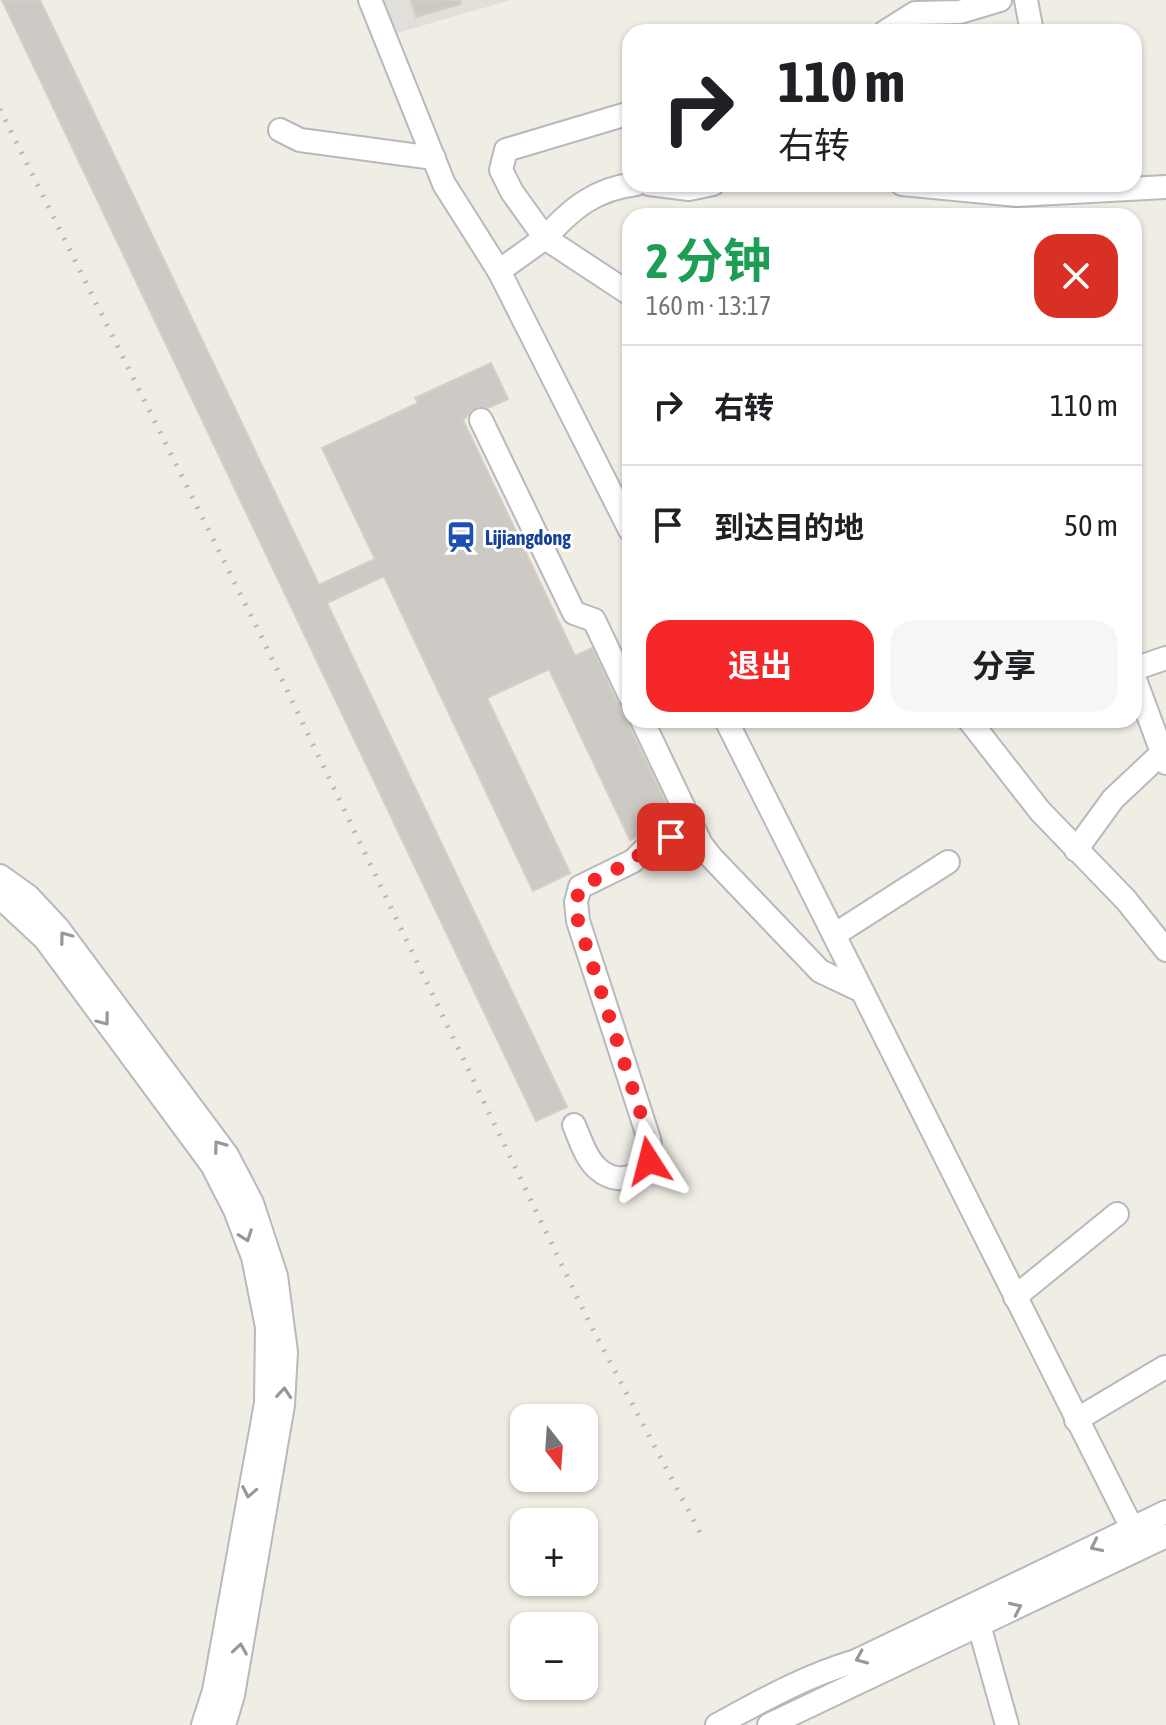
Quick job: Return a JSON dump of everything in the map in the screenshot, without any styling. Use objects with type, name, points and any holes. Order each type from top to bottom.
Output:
[{"type":"street","points":[[370,0],[444,184],[499,271],[622,514]]},
{"type":"street","points":[[898,24],[915,13],[960,12],[1000,0]]},
{"type":"street","points":[[1026,0],[1030,24]]},
{"type":"street","points":[[622,115],[506,150],[501,170],[512,192],[545,238],[622,289]]},
{"type":"street","points":[[280,130],[300,140],[434,158]]},
{"type":"street","points":[[499,271],[545,238],[566,215],[595,194],[622,187]]},
{"type":"street","points":[[1142,189],[1166,187]]},
{"type":"street","points":[[979,192],[1027,197],[1096,192]]},
{"type":"street","points":[[481,420],[574,613],[594,620],[622,679]]},
{"type":"street","points":[[1142,666],[1166,658]]},
{"type":"street","points":[[1076,850],[1113,799],[1164,758],[1142,699]]},
{"type":"street","points":[[646,728],[693,828],[712,858],[820,971],[862,991]]},
{"type":"street","points":[[730,728],[1132,1528]]},
{"type":"street","points":[[975,728],[1010,774],[1076,850],[1126,900],[1166,950]]},
{"type":"street","points":[[574,1125],[591,1161],[608,1176],[632,1177],[639,1174],[649,1161],[649,1139],[578,921],[576,902],[580,887],[633,861],[649,845],[693,828]]},
{"type":"street","points":[[834,935],[948,862]]},
{"type":"street","points":[[0,876],[28,896],[58,928],[227,1155],[252,1203],[276,1276],[286,1352],[283,1405],[233,1695],[224,1725]]},
{"type":"street","points":[[0,897],[45,939],[212,1165],[240,1222],[259,1280],[268,1352],[266,1403],[214,1691],[203,1725]]},
{"type":"street","points":[[1015,1297],[1117,1214]]},
{"type":"street","points":[[1076,1420],[1165,1367]]},
{"type":"street","points":[[717,1725],[765,1697],[816,1673],[856,1661],[1166,1512]]},
{"type":"street","points":[[769,1725],[1166,1536]]},
{"type":"street","points":[[979,1625],[1007,1725]]},
{"type":"shaded area","points":[[379,0],[511,0],[390,35]]},
{"type":"building","points":[[2,0],[40,0],[319,585],[375,559],[322,448],[418,403],[415,398],[491,363],[508,399],[488,408],[476,407],[463,420],[575,656],[592,648],[617,702],[622,706],[622,728],[630,728],[674,820],[630,840],[549,669],[487,698],[570,873],[533,891],[384,576],[327,603],[567,1107],[536,1121]]},
{"type":"building","points":[[411,0],[460,0],[461,4],[416,17]]},
{"type":"railway","points":[[0,109],[264,642],[590,1324],[703,1538]]},
{"type":"place","name":"Lijiangdong","points":[[461,537]]},
{"type":"route","points":[[649,1161],[651,1146],[578,921],[576,902],[580,887],[633,861],[649,845],[671,837]]}]
